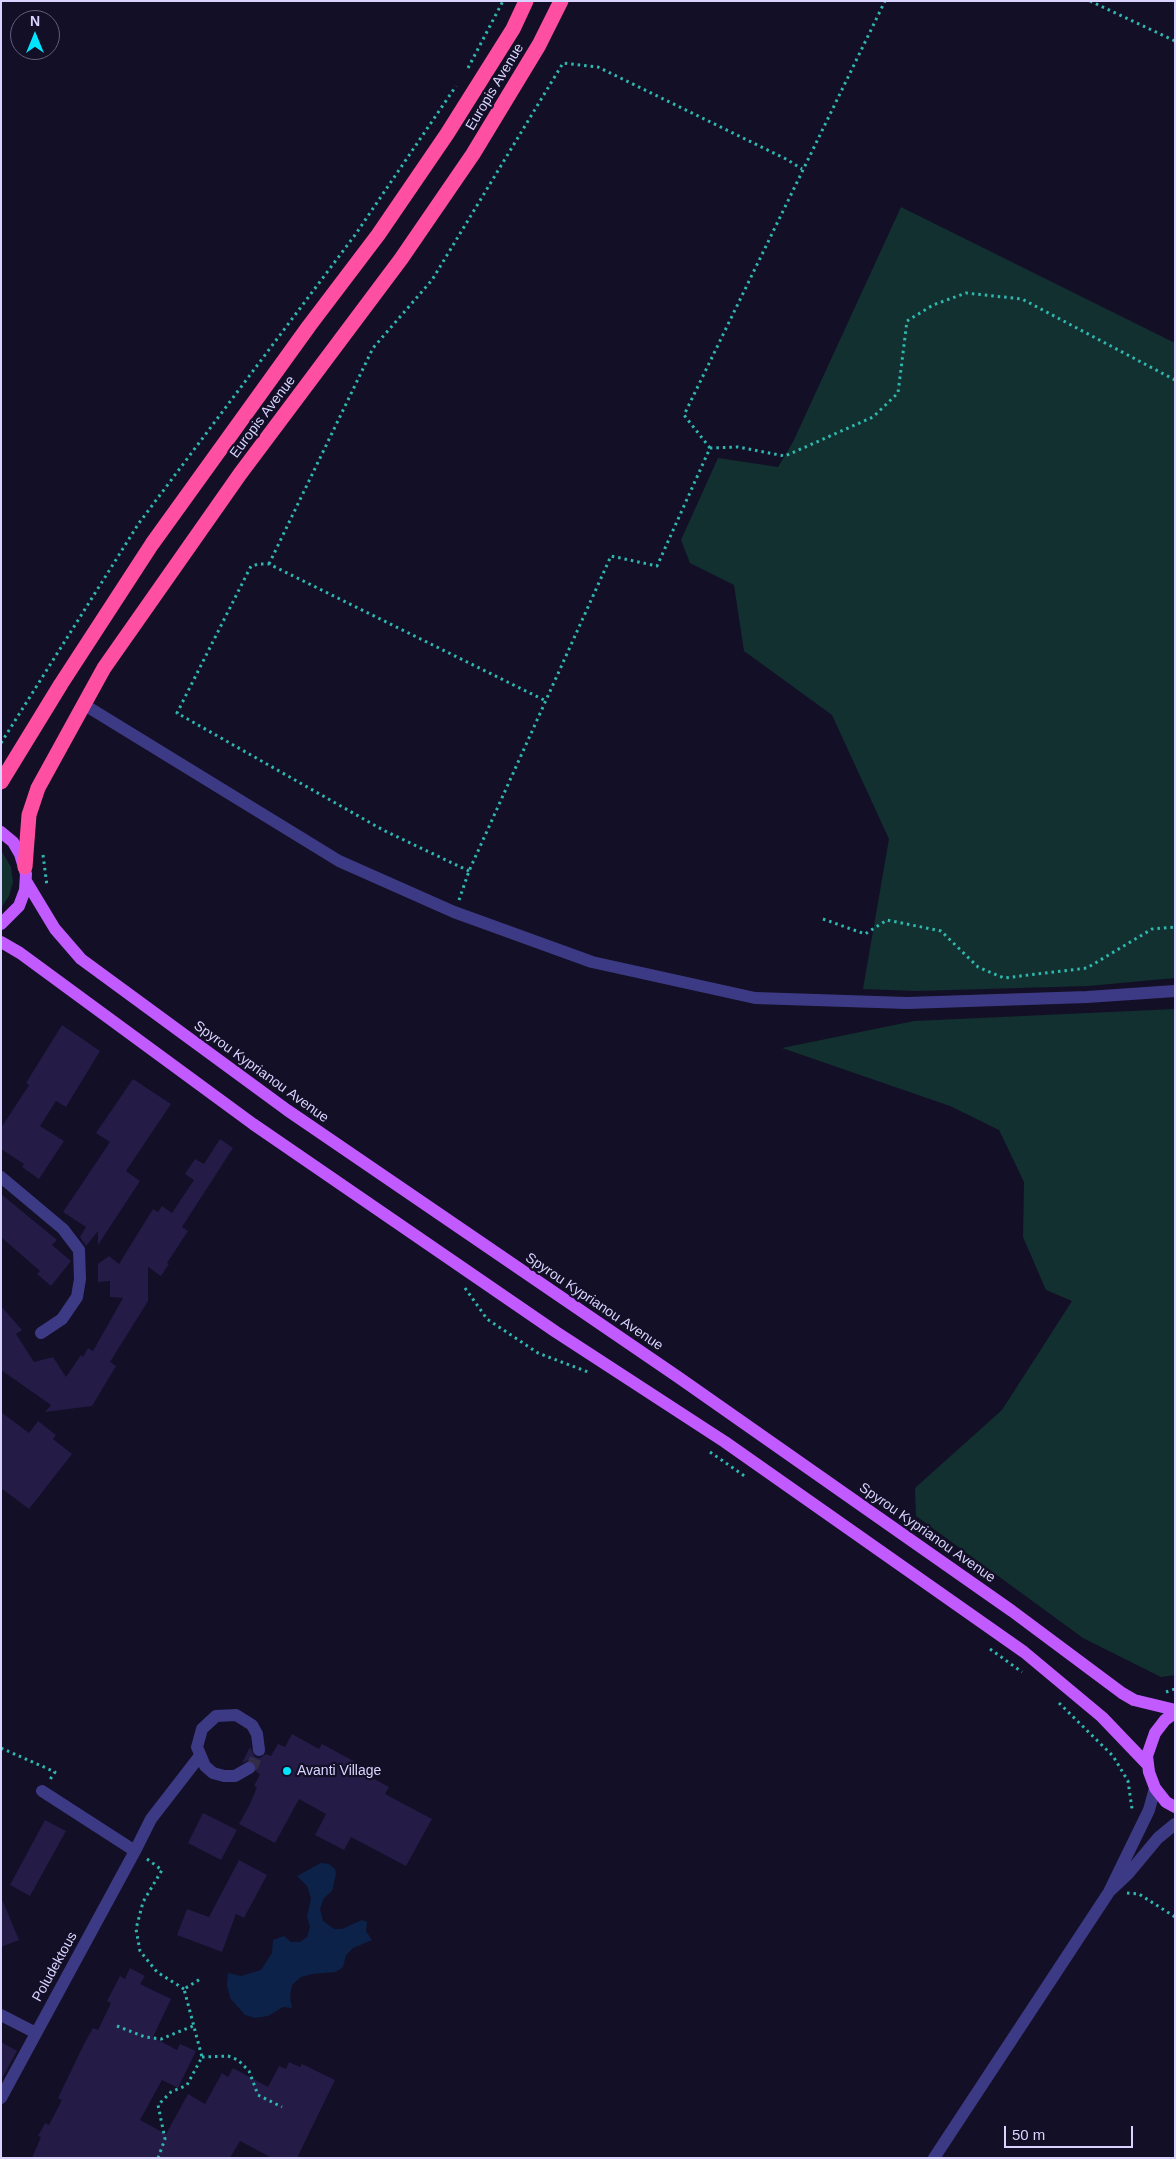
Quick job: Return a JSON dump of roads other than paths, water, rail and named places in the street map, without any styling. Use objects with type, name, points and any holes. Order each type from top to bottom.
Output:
[{"type":"highway","name":"Europis Avenue","points":[[1,782],[61,684],[152,544],[378,235],[448,134],[514,29],[526,1]]},
{"type":"highway","name":"Europis Avenue","points":[[26,874],[29,815],[38,788],[104,668],[205,522],[401,260],[468,163],[539,45],[562,1]]},
{"type":"main road","name":"Spyrou Kyprianou Avenue","points":[[1,832],[13,842],[26,874],[55,929],[82,959],[287,1110],[706,1397],[1019,1616],[1122,1693],[1141,1702],[1175,1712]]},
{"type":"main road","points":[[1,924],[19,906],[26,874]]},
{"type":"main road","points":[[1,942],[253,1124],[556,1332],[725,1442],[1024,1652],[1102,1717],[1147,1764],[1155,1788],[1166,1802],[1175,1807]]},
{"type":"main road","points":[[1147,1764],[1149,1748],[1154,1733],[1175,1712]]},
{"type":"street","points":[[83,704],[339,862],[454,912],[592,962],[755,998],[907,1003],[1087,997],[1175,991]]},
{"type":"street","points":[[1,1177],[64,1228],[79,1250],[80,1279],[77,1297],[62,1319],[41,1333]]},
{"type":"street","points":[[249,1768],[235,1776],[213,1773],[199,1757],[198,1738],[202,1729],[208,1721],[226,1714],[236,1715],[252,1725],[257,1734],[259,1750]]},
{"type":"street","name":"Poludektous","points":[[1,2098],[136,1852],[151,1819],[199,1757]]},
{"type":"street","points":[[934,2158],[1109,1892],[1149,1810],[1155,1788]]},
{"type":"street","points":[[42,1791],[136,1852]]},
{"type":"street","points":[[1109,1892],[1128,1874],[1158,1838],[1175,1824]]},
{"type":"street","points":[[1,2015],[36,2033]]},
{"type":"water","points":[[321,1863],[329,1864],[335,1869],[336,1874],[332,1891],[324,1898],[320,1909],[323,1921],[334,1929],[342,1929],[362,1920],[367,1922],[366,1931],[372,1940],[353,1948],[346,1955],[343,1967],[336,1972],[301,1977],[292,1985],[290,1997],[292,2008],[283,2007],[268,2016],[255,2018],[245,2015],[230,1998],[227,1985],[228,1973],[241,1976],[261,1970],[272,1953],[273,1940],[284,1936],[291,1942],[300,1942],[307,1937],[310,1927],[307,1917],[311,1898],[307,1886],[297,1876]]},
{"type":"tunnel","points":[[249,1768],[253,1765],[259,1750]]},
{"type":"place","name":"Avanti Village","points":[[287,1771]]}]
